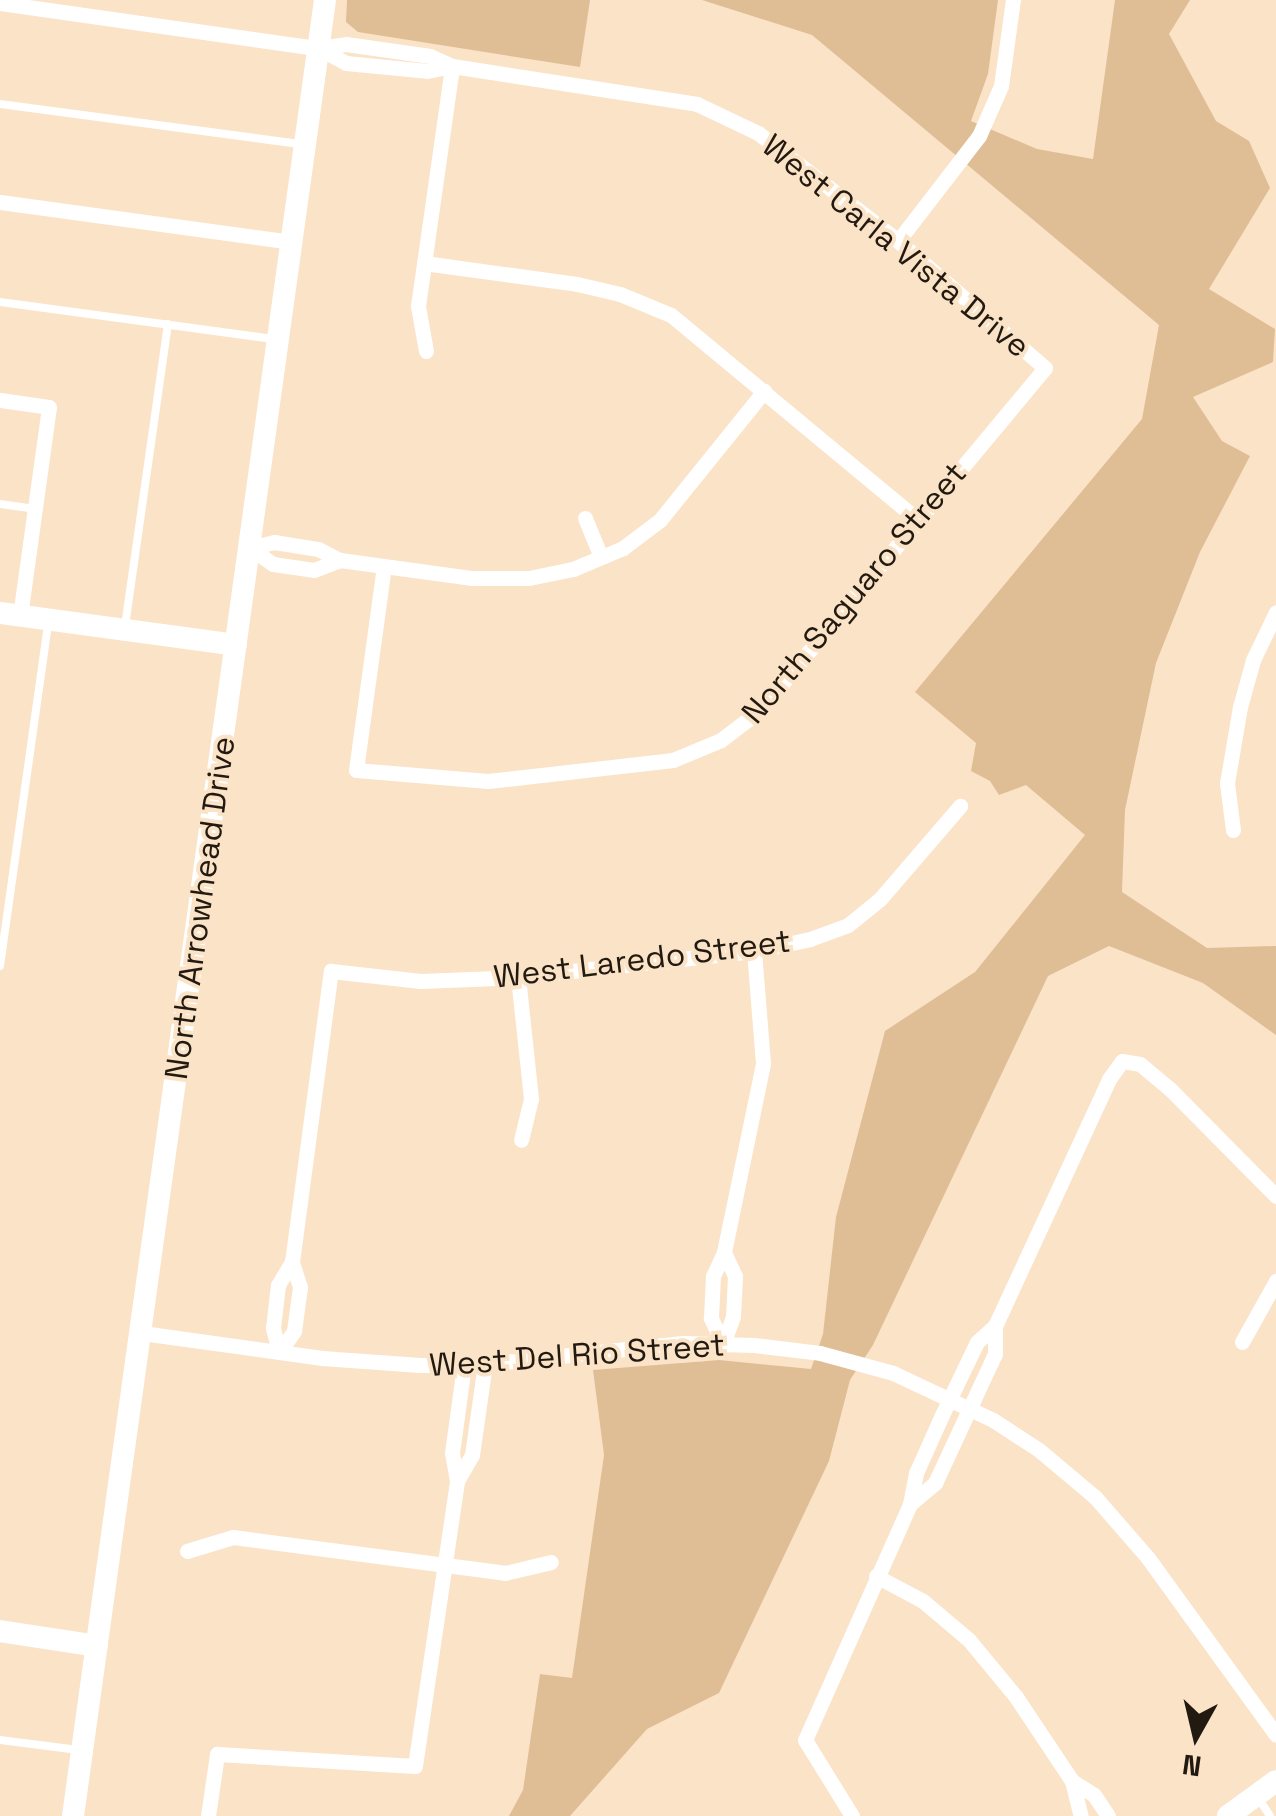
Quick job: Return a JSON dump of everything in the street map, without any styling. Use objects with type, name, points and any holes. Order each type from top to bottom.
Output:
[{"type":"street","name":"North Arrowhead Drive","points":[[73,1816],[325,0]]},
{"type":"street","points":[[898,241],[972,149],[985,122],[1001,86],[1013,0]]},
{"type":"street","name":"West Carla Vista Drive","points":[[0,3],[318,48],[346,63],[427,71],[452,66],[697,104],[758,132],[898,241],[1046,368]]},
{"type":"street","points":[[426,351],[418,306],[452,66]]},
{"type":"street","points":[[0,202],[292,242]]},
{"type":"street","points":[[424,263],[620,294],[672,316],[917,519]]},
{"type":"street","name":"North Saguaro Street","points":[[384,566],[356,770],[488,780],[674,760],[700,752],[742,727],[1046,368]]},
{"type":"street","points":[[250,548],[274,542],[318,548],[340,560],[471,578],[529,578],[600,557],[622,548],[660,520],[764,391]]},
{"type":"street","points":[[0,400],[49,407],[35,509],[10,614],[236,646]]},
{"type":"street","points":[[586,518],[600,557]]},
{"type":"street","points":[[1233,830],[1227,783],[1240,707],[1253,660],[1276,612]]},
{"type":"street","name":"West Laredo Street","points":[[279,1352],[273,1328],[278,1286],[292,1262],[331,971],[420,981],[518,977],[754,951],[810,940],[848,925],[916,862],[960,806]]},
{"type":"street","points":[[723,1344],[711,1318],[713,1276],[724,1252],[763,1062],[754,951]]},
{"type":"street","points":[[518,977],[531,1099],[521,1140]]},
{"type":"street","points":[[852,1816],[805,1740],[910,1504],[916,1473],[950,1398],[978,1342],[995,1326],[1109,1079],[1122,1061],[1140,1064],[1170,1089],[1276,1196]]},
{"type":"street","points":[[1242,1342],[1276,1280]]},
{"type":"street","points":[[910,1504],[936,1484],[996,1354],[995,1326]]},
{"type":"street","name":"West Del Rio Street","points":[[142,1333],[366,1363],[485,1364],[643,1346],[723,1344],[789,1347],[850,1360],[950,1398],[1040,1450],[1114,1517],[1276,1735]]},
{"type":"street","points":[[457,1481],[472,1455],[485,1364]]},
{"type":"street","points":[[208,1816],[217,1754],[415,1766],[457,1481],[452,1453],[464,1365]]},
{"type":"street","points":[[187,1551],[234,1537],[505,1573],[550,1562]]},
{"type":"street","points":[[876,1576],[923,1601],[969,1640],[1016,1697],[1072,1781],[1081,1816]]},
{"type":"street","points":[[0,1631],[97,1646]]},
{"type":"street","points":[[1228,1816],[1276,1780]]},
{"type":"street","points":[[1072,1781],[1094,1795],[1108,1816]]},
{"type":"lane","points":[[0,104],[305,144]]},
{"type":"lane","points":[[0,302],[278,340]]},
{"type":"lane","points":[[124,630],[168,324]]},
{"type":"lane","points":[[0,504],[35,509]]},
{"type":"lane","points":[[0,966],[48,620]]},
{"type":"lane","points":[[0,1740],[82,1751]]},
{"type":"lane","points":[[1256,1795],[1270,1816]]},
{"type":"shaded area","points":[[347,0],[590,0],[580,67],[358,32],[346,22]]},
{"type":"shaded area","points":[[702,0],[998,0],[988,74],[971,121],[1037,149],[1093,159],[1115,0],[1190,0],[1169,34],[1216,121],[1249,141],[1270,188],[1209,289],[1275,329],[1273,362],[1193,397],[1222,441],[1250,456],[1200,552],[1156,663],[1125,810],[1122,892],[1207,948],[1276,946],[1276,1035],[1203,983],[1109,946],[1048,976],[873,1345],[850,1380],[829,1461],[719,1693],[647,1729],[570,1816],[509,1816],[523,1790],[540,1674],[572,1678],[604,1455],[593,1370],[719,1360],[811,1369],[823,1334],[836,1217],[885,1031],[975,972],[1085,835],[1026,785],[999,795],[990,781],[971,771],[976,743],[915,692],[1142,419],[1159,325],[812,35]]}]
